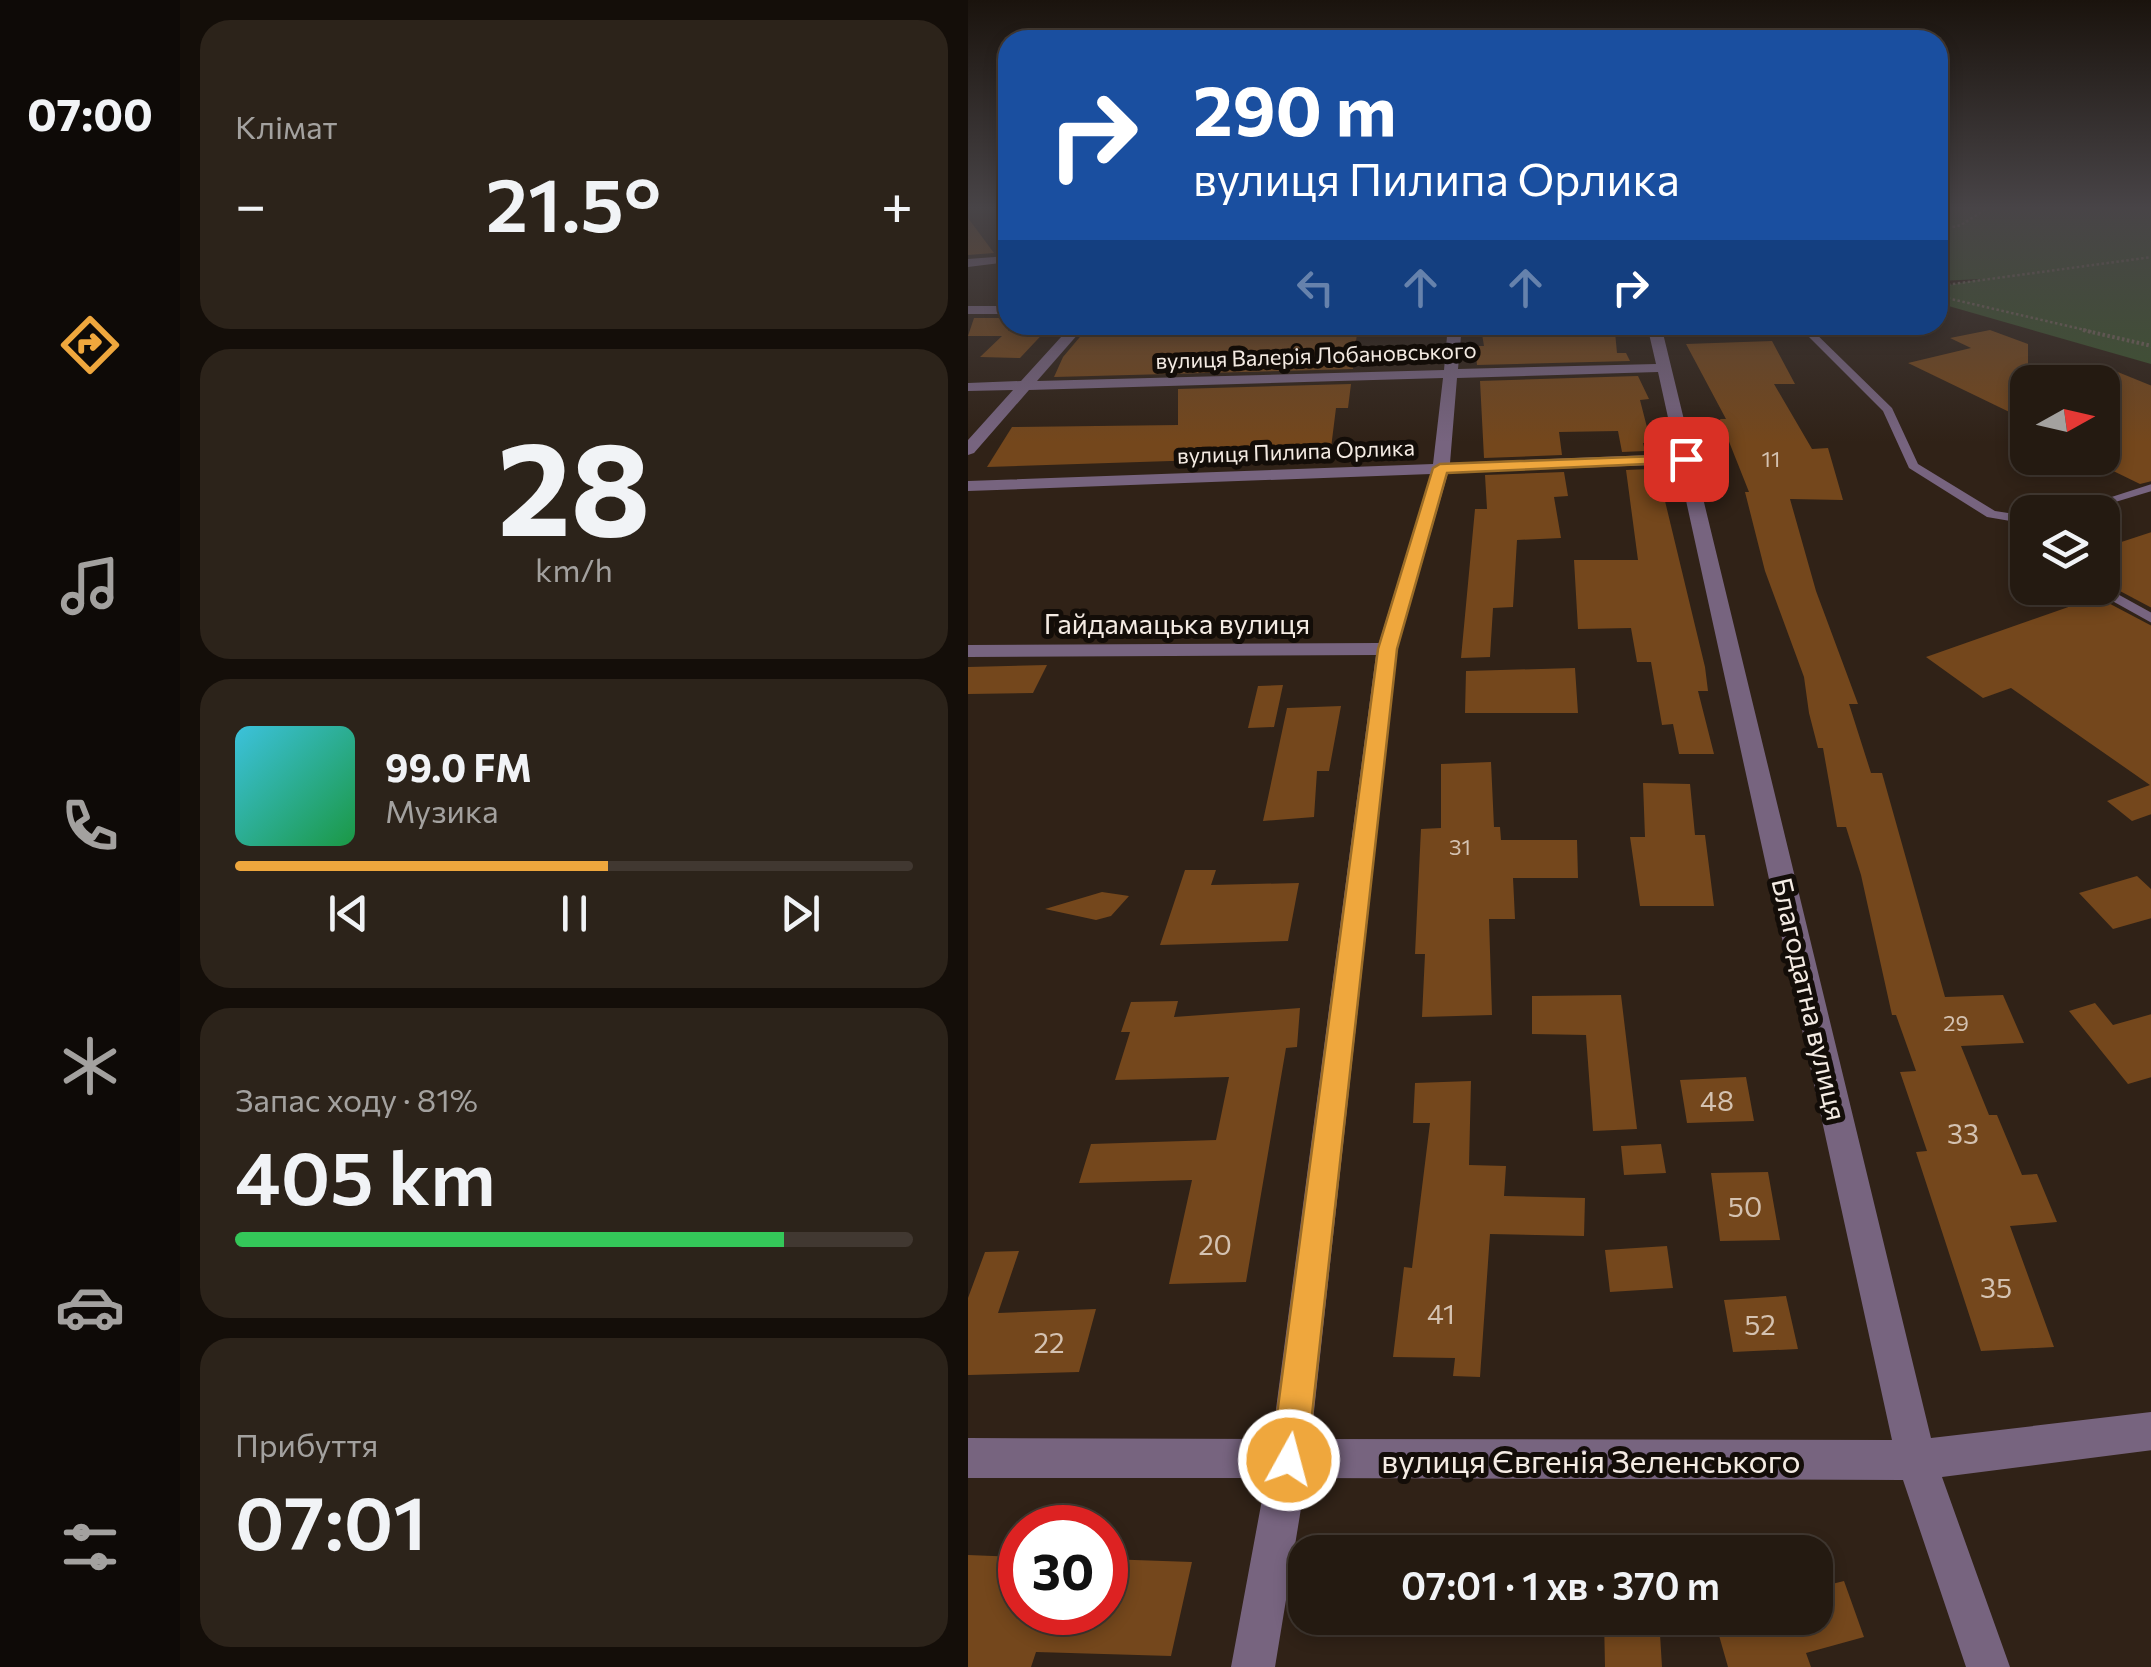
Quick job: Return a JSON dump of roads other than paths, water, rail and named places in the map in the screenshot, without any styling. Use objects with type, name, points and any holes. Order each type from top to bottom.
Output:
[{"type":"street","points":[[968,310],[998,310]]},
{"type":"street","points":[[968,450],[1071,335]]},
{"type":"street","points":[[1253,1667],[1289,1460],[1387,649],[1440,468],[1454,335]]},
{"type":"street","name":"Благодатна вулиця","points":[[1657,335],[1916,1460],[1988,1667]]},
{"type":"street","name":"вулиця Валерія Лобановського","points":[[968,388],[1665,368]]},
{"type":"street","name":"вулиця Пилипа Орлика","points":[[968,486],[1686,459]]},
{"type":"street","name":"Гайдамацька вулиця","points":[[968,651],[1387,649]]},
{"type":"street","name":"вулиця Євгенія Зеленського","points":[[968,1458],[1916,1460],[2152,1431]]},
{"type":"lane","points":[[1812,335],[1888,410],[1913,466],[1991,514],[2010,518]]},
{"type":"lane","points":[[2120,497],[2152,487]]},
{"type":"lane","points":[[2120,601],[2152,619]]}]
